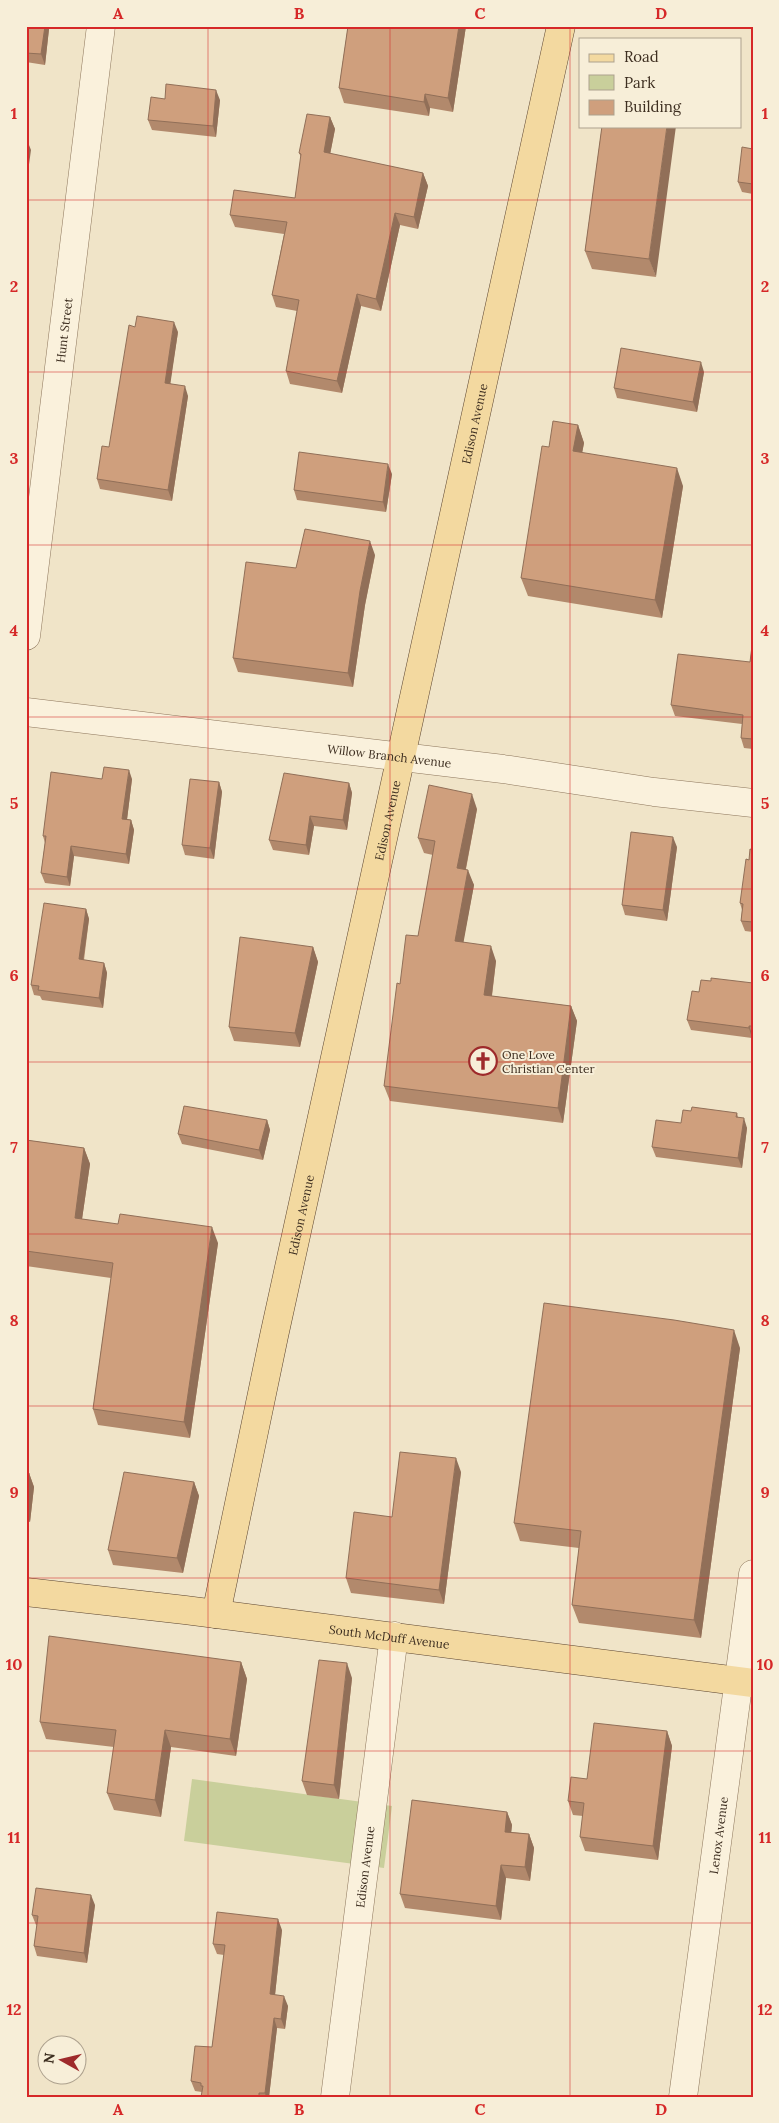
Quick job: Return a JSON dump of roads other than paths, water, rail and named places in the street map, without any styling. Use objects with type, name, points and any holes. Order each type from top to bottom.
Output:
[{"type":"main road","name":"Edison Avenue","points":[[216,1614],[258,1408],[561,26]]},
{"type":"main road","name":"South McDuff Avenue","points":[[26,1592],[394,1636],[746,1682]]},
{"type":"street","name":"Hunt Street","points":[[26,636],[101,26]]},
{"type":"street","name":"Willow Branch Avenue","points":[[26,712],[503,770],[654,792],[753,803]]},
{"type":"street","name":"Lenox Avenue","points":[[683,2097],[746,1682],[753,1574]]},
{"type":"street","name":"Edison Avenue","points":[[335,2097],[394,1636]]},
{"type":"place","name":"One Love Christian Center","points":[[483,1061]]}]
